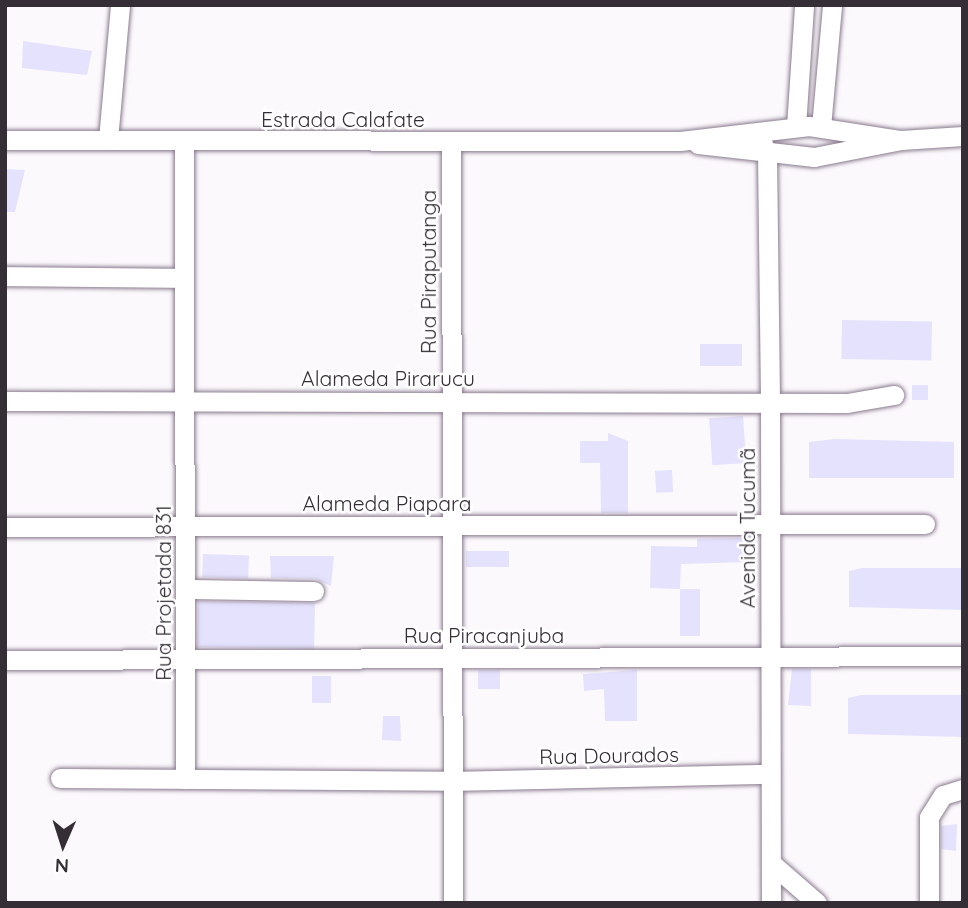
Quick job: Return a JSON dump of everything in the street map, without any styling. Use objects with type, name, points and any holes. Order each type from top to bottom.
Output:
[{"type":"street","points":[[108,140],[120,5]]},
{"type":"street","points":[[796,127],[804,5]]},
{"type":"street","points":[[832,5],[830,127],[844,139],[832,155]]},
{"type":"street","name":"Estrada Calafate","points":[[5,140],[680,141],[796,127],[830,127],[901,140]]},
{"type":"street","name":"Avenida Tucumã","points":[[766,131],[761,139],[766,154],[770,401],[771,903]]},
{"type":"street","name":"Estrada Calafate","points":[[680,141],[766,154],[832,155],[901,140],[963,136]]},
{"type":"street","name":"Rua Piraputanga","points":[[451,141],[450,780],[453,903]]},
{"type":"street","name":"Rua Projetada 831","points":[[184,142],[187,526],[185,779]]},
{"type":"street","points":[[5,276],[184,278]]},
{"type":"street","points":[[770,401],[847,403],[894,395]]},
{"type":"street","name":"Alameda Pirarucu","points":[[5,401],[770,401]]},
{"type":"street","name":"Alameda Piapara","points":[[5,527],[925,524]]},
{"type":"street","points":[[186,589],[314,591]]},
{"type":"street","name":"Rua Piracanjuba","points":[[5,660],[186,657],[450,659],[770,655],[963,656]]},
{"type":"street","name":"Rua Dourados","points":[[450,780],[769,775]]},
{"type":"street","points":[[60,778],[450,780]]},
{"type":"street","points":[[929,903],[929,817],[943,795],[963,789]]},
{"type":"street","points":[[771,863],[817,903]]},
{"type":"building","points":[[23,41],[92,51],[87,75],[22,68]]},
{"type":"building","points":[[5,169],[25,170],[15,212],[5,212]]},
{"type":"building","points":[[842,320],[932,322],[931,361],[841,359]]},
{"type":"building","points":[[700,344],[742,344],[742,366],[700,366]]},
{"type":"building","points":[[912,385],[928,385],[928,400],[912,400]]},
{"type":"building","points":[[743,416],[746,463],[712,465],[709,418]]},
{"type":"building","points":[[608,433],[628,441],[628,513],[601,513],[600,463],[580,463],[580,441],[608,441]]},
{"type":"building","points":[[835,439],[954,442],[954,478],[809,478],[809,442]]},
{"type":"building","points":[[672,470],[673,492],[656,493],[655,471]]},
{"type":"building","points":[[746,538],[747,562],[681,564],[680,589],[650,588],[651,546],[697,547],[697,539]]},
{"type":"building","points":[[466,551],[509,551],[509,567],[466,567]]},
{"type":"building","points":[[203,554],[249,556],[248,579],[202,577]]},
{"type":"building","points":[[270,556],[334,556],[331,586],[315,579],[271,578]]},
{"type":"building","points":[[862,568],[963,568],[963,610],[849,607],[849,571]]},
{"type":"building","points":[[680,589],[700,589],[700,636],[680,636]]},
{"type":"building","points":[[198,601],[315,603],[314,649],[197,647]]},
{"type":"building","points":[[792,669],[811,669],[811,706],[788,705]]},
{"type":"building","points":[[478,670],[500,670],[500,689],[478,689]]},
{"type":"building","points":[[637,670],[637,721],[605,721],[604,689],[584,691],[583,674]]},
{"type":"building","points":[[312,676],[331,676],[331,703],[312,703]]},
{"type":"building","points":[[861,695],[963,695],[963,737],[848,734],[848,698]]},
{"type":"building","points":[[383,716],[400,716],[401,741],[382,740]]},
{"type":"building","points":[[957,824],[956,851],[941,849],[941,826]]}]
